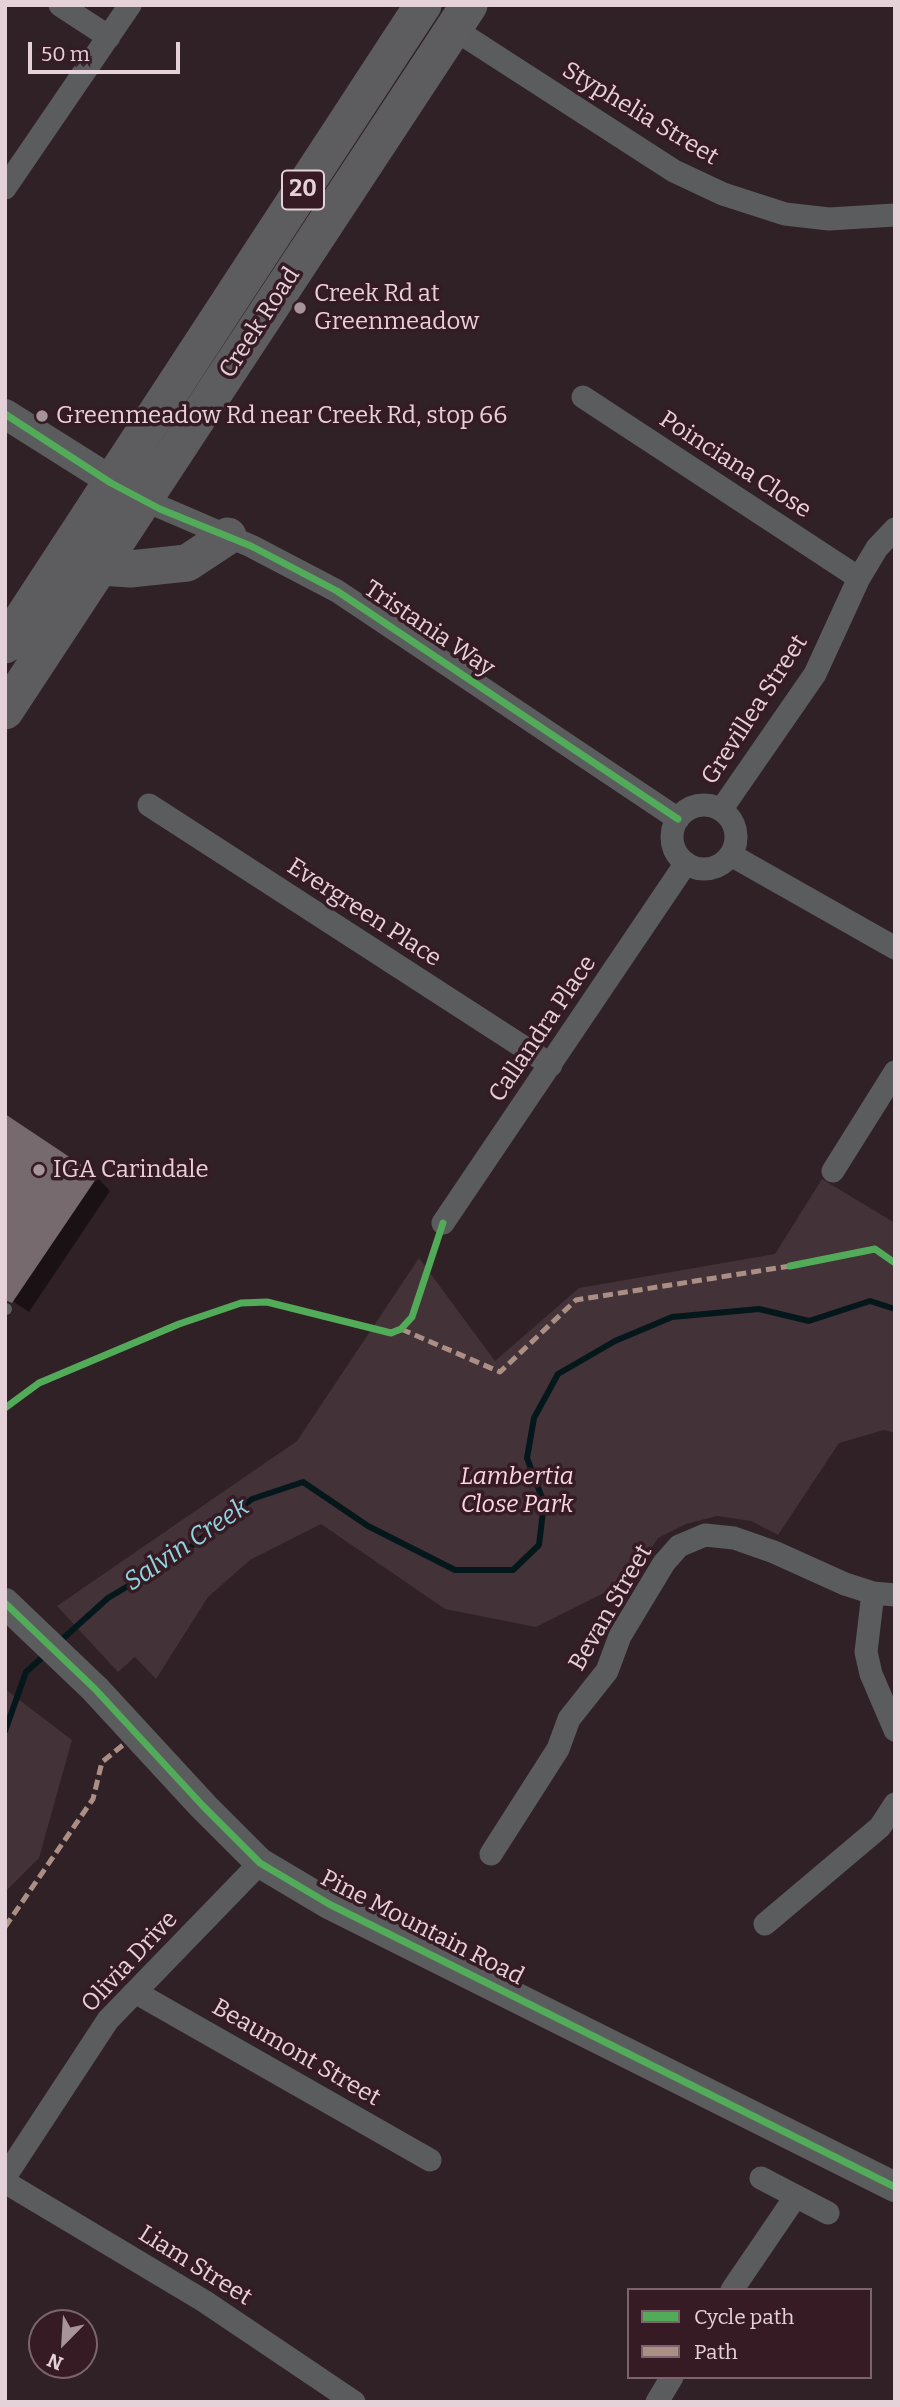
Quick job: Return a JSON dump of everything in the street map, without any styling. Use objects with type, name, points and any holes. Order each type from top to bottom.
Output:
[{"type":"main road","name":"Creek Road","points":[[5,645],[423,5]]},
{"type":"main road","name":"Creek Road","points":[[5,711],[461,17]]},
{"type":"main road","points":[[100,566],[131,569],[187,563],[228,536]]},
{"type":"street","points":[[61,5],[109,37]]},
{"type":"street","points":[[5,188],[130,5]]},
{"type":"street","name":"Styphelia Street","points":[[461,17],[674,171],[723,194],[785,214],[829,219],[895,215]]},
{"type":"street","name":"Poinciana Close","points":[[583,397],[859,578]]},
{"type":"street","points":[[5,414],[111,483],[144,500]]},
{"type":"street","name":"Tristania Way","points":[[144,500],[228,536],[337,591],[678,820]]},
{"type":"street","name":"Grevillea Street","points":[[721,810],[815,674],[859,578],[877,548],[895,529]]},
{"type":"street","name":"Evergreen Place","points":[[149,805],[551,1065]]},
{"type":"street","points":[[697,806],[721,810],[730,819],[735,830],[736,843],[731,855],[710,869],[698,869],[686,863],[677,855],[673,843],[678,820],[697,806]]},
{"type":"street","points":[[731,855],[895,948]]},
{"type":"street","name":"Callandra Place","points":[[443,1223],[686,863]]},
{"type":"street","points":[[834,1171],[895,1072]]},
{"type":"street","name":"Bevan Street","points":[[491,1854],[558,1749],[569,1719],[607,1671],[620,1636],[664,1563],[679,1546],[705,1535],[734,1538],[884,1594]]},
{"type":"street","points":[[884,1594],[866,1651],[871,1674],[895,1730]]},
{"type":"street","name":"Pine Mountain Road","points":[[7,1604],[94,1689],[202,1806],[260,1863],[329,1904],[895,2187]]},
{"type":"street","points":[[765,1924],[880,1827],[895,1804]]},
{"type":"street","name":"Olivia Drive","points":[[5,2179],[108,2020],[260,1863]]},
{"type":"street","name":"Beaumont Street","points":[[135,1992],[430,2160]]},
{"type":"street","points":[[761,2178],[828,2213]]},
{"type":"street","name":"Liam Street","points":[[5,2179],[204,2301],[354,2402]]},
{"type":"street","points":[[733,2288],[796,2196]]},
{"type":"street","points":[[657,2402],[671,2379]]},
{"type":"green space","name":"Lambertia Close Park","points":[[822,1179],[895,1223],[895,1433],[884,1430],[839,1443],[778,1535],[751,1521],[717,1516],[686,1524],[658,1538],[630,1580],[536,1627],[445,1609],[321,1524],[250,1560],[208,1597],[156,1679],[135,1657],[118,1672],[57,1606],[297,1441],[419,1258],[495,1361],[579,1288],[775,1254]]},
{"type":"green space","points":[[5,1689],[72,1740],[39,1858],[5,1892]]},
{"type":"building","points":[[5,1114],[98,1176],[12,1303],[5,1300]]},
{"type":"waterway","name":"Salvin Creek","points":[[58,1643],[108,1598],[180,1555],[252,1499],[303,1482],[368,1526],[455,1570],[513,1570],[539,1545],[544,1503],[527,1458],[534,1418],[558,1374],[615,1341],[672,1317],[759,1309],[809,1321],[870,1301],[895,1309]]},
{"type":"waterway","name":"Salvin Creek","points":[[5,1731],[26,1672],[45,1655]]},
{"type":"marked path","points":[[401,1329],[500,1372],[576,1300],[790,1266]]},
{"type":"marked path","points":[[5,1927],[93,1799],[102,1762],[123,1745]]},
{"type":"cycle path","points":[[5,414],[111,483],[160,509],[251,546],[337,591],[678,819]]},
{"type":"cycle path","points":[[5,1408],[39,1383],[179,1324],[241,1303],[267,1302],[391,1333],[401,1329],[412,1317],[443,1223]]},
{"type":"cycle path","points":[[790,1266],[875,1249],[895,1263]]},
{"type":"cycle path","points":[[5,1603],[95,1689],[203,1806],[260,1863],[329,1904],[895,2187]]},
{"type":"place","name":"Creek Rd at Greenmeadow","points":[[300,308]]},
{"type":"place","name":"Greenmeadow Rd near Creek Rd, stop 66","points":[[42,416]]},
{"type":"place","name":"IGA Carindale","points":[[39,1170]]}]
